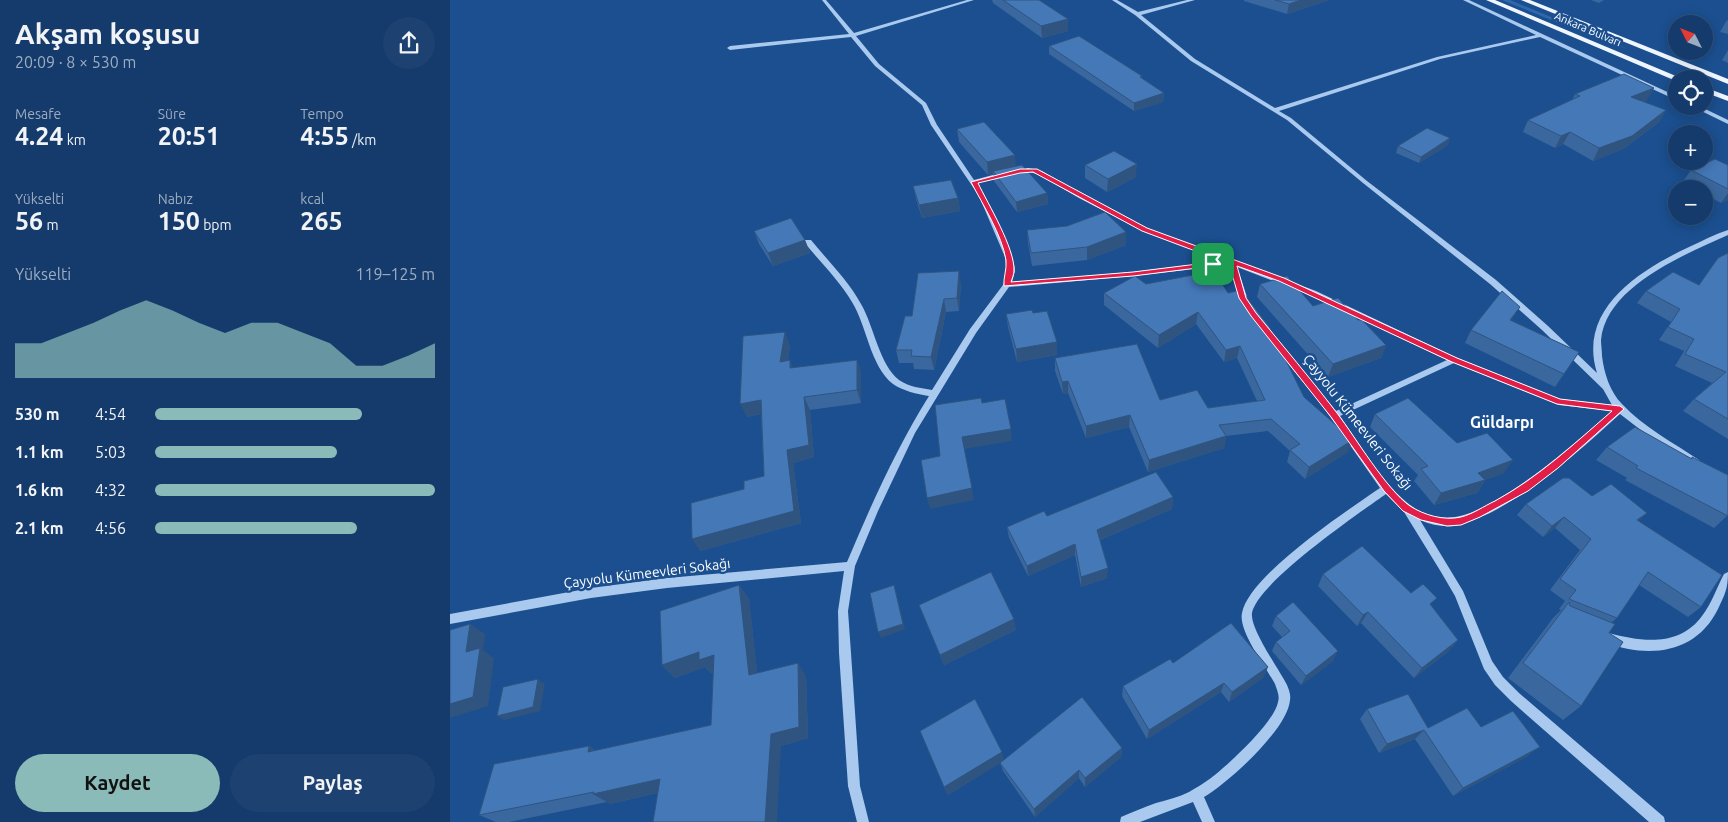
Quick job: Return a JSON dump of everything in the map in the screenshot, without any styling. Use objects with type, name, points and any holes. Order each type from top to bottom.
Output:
[{"type":"main road","name":"Ankara Bulvarı","points":[[1489,0],[1668,74]]},
{"type":"main road","name":"Ankara Bulvarı","points":[[1524,0],[1728,82]]},
{"type":"main road","points":[[1713,93],[1728,99]]},
{"type":"street","points":[[824,0],[881,68],[918,97],[924,104],[934,125],[974,182],[996,224],[1009,257],[1011,271],[1007,285],[973,331],[911,432],[872,511],[850,566],[843,611],[845,653],[854,786],[863,822]]},
{"type":"street","points":[[730,48],[854,35],[972,0]]},
{"type":"street","points":[[1114,0],[1137,14],[1194,60],[1276,110],[1493,282],[1545,328],[1607,388],[1620,409],[1705,469]]},
{"type":"street","points":[[1137,14],[1192,0]]},
{"type":"street","points":[[1465,0],[1668,94]]},
{"type":"street","points":[[1276,110],[1439,58],[1542,35]]},
{"type":"street","points":[[1713,115],[1728,122]]},
{"type":"street","points":[[974,182],[1020,171],[1034,170],[1145,230],[1313,293],[1454,360],[1560,402],[1620,409]]},
{"type":"street","points":[[1607,388],[1597,356],[1598,339],[1607,313],[1616,299],[1633,282],[1653,269],[1728,232]]},
{"type":"street","points":[[808,242],[850,291],[858,304],[884,365],[892,378],[909,388],[935,394]]},
{"type":"street","points":[[1007,285],[1133,274],[1232,262]]},
{"type":"street","points":[[1232,262],[1242,298],[1250,309]]},
{"type":"street","name":"Çayyolu Kümeevleri Sokağı","points":[[1264,328],[1334,415],[1387,488],[1406,508],[1445,569],[1471,620],[1488,665],[1499,681],[1537,717],[1659,822]]},
{"type":"street","points":[[1334,415],[1454,360]]},
{"type":"street","name":"Çayyolu Kümeevleri Sokağı","points":[[1406,508],[1424,518],[1447,522],[1461,521],[1477,515],[1525,488],[1555,466],[1620,409]]},
{"type":"street","points":[[1126,822],[1180,802],[1207,789],[1254,746],[1277,719],[1284,703],[1282,688],[1249,625],[1247,612],[1253,598],[1269,580],[1303,550],[1387,488]]},
{"type":"street","name":"Çayyolu Kümeevleri Sokağı","points":[[450,619],[591,593],[667,583],[850,566]]},
{"type":"street","points":[[1594,632],[1635,644],[1663,646],[1680,642],[1706,620],[1728,577]]},
{"type":"street","points":[[1196,794],[1210,822]]},
{"type":"shaded area","points":[[1502,0],[1510,0],[1628,49],[1593,37]]},
{"type":"building","points":[[1003,0],[1039,0],[1068,19],[1041,26]]},
{"type":"building","points":[[1275,0],[1301,0],[1289,4]]},
{"type":"building","points":[[1079,36],[1142,76],[1140,77],[1164,93],[1134,103],[1049,46]]},
{"type":"building","points":[[1624,74],[1654,88],[1631,97],[1666,110],[1632,136],[1599,148],[1570,132],[1561,136],[1528,120],[1580,96],[1575,94]]},
{"type":"building","points":[[984,122],[1015,155],[987,162],[957,129]]},
{"type":"building","points":[[1427,128],[1450,138],[1421,157],[1398,146]]},
{"type":"building","points":[[1114,151],[1137,164],[1108,179],[1085,165]]},
{"type":"building","points":[[1715,159],[1728,165],[1728,189],[1691,170],[1713,170],[1713,160]]},
{"type":"building","points":[[1022,165],[1047,193],[1016,202],[993,171]]},
{"type":"building","points":[[951,180],[958,198],[919,205],[913,186]]},
{"type":"building","points":[[1105,212],[1126,232],[1087,247],[1031,253],[1027,230],[1067,226]]},
{"type":"building","points":[[791,218],[805,240],[768,253],[754,231]]},
{"type":"building","points":[[1728,253],[1728,419],[1694,399],[1726,372],[1685,354],[1694,339],[1668,327],[1680,309],[1646,291],[1673,272],[1699,285],[1718,258]]},
{"type":"building","points":[[959,271],[957,298],[944,299],[931,357],[911,356],[912,350],[896,350],[905,316],[912,316],[918,273]]},
{"type":"building","points":[[1198,274],[1201,277],[1216,274],[1228,293],[1241,290],[1270,328],[1304,397],[1353,440],[1309,467],[1290,450],[1300,444],[1271,419],[1219,425],[1226,436],[1149,460],[1130,415],[1086,426],[1068,381],[1062,382],[1055,358],[1137,344],[1160,400],[1197,390],[1208,408],[1265,400],[1240,346],[1226,350],[1198,312],[1159,335],[1104,293],[1135,276],[1146,284]]},
{"type":"building","points":[[1287,276],[1313,306],[1338,298],[1358,320],[1362,320],[1386,345],[1333,364],[1260,284]]},
{"type":"building","points":[[1502,291],[1520,307],[1510,320],[1579,352],[1564,374],[1471,330]]},
{"type":"building","points":[[1032,310],[1033,313],[1047,311],[1057,342],[1016,349],[1006,314]]},
{"type":"building","points":[[785,332],[780,362],[790,360],[790,368],[857,360],[857,390],[804,397],[809,445],[787,450],[794,511],[692,539],[691,503],[744,489],[744,481],[764,476],[761,400],[740,404],[743,336]]},
{"type":"building","points":[[981,398],[982,403],[1005,399],[1011,429],[962,437],[972,488],[927,498],[921,460],[940,456],[935,405]]},
{"type":"building","points":[[1408,398],[1457,443],[1487,433],[1513,460],[1478,473],[1485,480],[1441,493],[1421,469],[1428,466],[1375,414]]},
{"type":"building","points":[[1635,427],[1692,459],[1692,457],[1728,475],[1728,516],[1636,468],[1638,466],[1607,447]]},
{"type":"building","points":[[1156,472],[1173,497],[1097,530],[1108,568],[1081,577],[1075,544],[1027,566],[1007,527],[1044,511],[1047,516]]},
{"type":"building","points":[[1563,478],[1569,478],[1592,496],[1611,484],[1647,513],[1637,520],[1722,575],[1701,607],[1648,572],[1617,618],[1569,599],[1576,590],[1560,579],[1591,539],[1564,517],[1552,526],[1526,504]]},
{"type":"building","points":[[1362,546],[1411,593],[1423,584],[1437,598],[1430,604],[1458,640],[1422,668],[1368,612],[1363,615],[1323,574]]},
{"type":"building","points":[[991,572],[1014,619],[940,655],[919,605]]},
{"type":"building","points":[[739,585],[749,675],[798,663],[799,727],[771,734],[765,822],[653,822],[660,779],[593,794],[594,792],[479,815],[494,764],[589,746],[588,752],[711,725],[714,655],[699,660],[699,652],[662,665],[660,611]]},
{"type":"building","points":[[894,585],[903,624],[878,632],[870,593]]},
{"type":"building","points":[[1293,602],[1338,651],[1306,676],[1276,642],[1290,631],[1276,616]]},
{"type":"building","points":[[1569,602],[1570,606],[1615,624],[1609,633],[1623,642],[1581,706],[1523,663]]},
{"type":"building","points":[[1231,623],[1268,667],[1232,692],[1224,683],[1149,730],[1123,686],[1170,659],[1173,663]]},
{"type":"building","points":[[470,624],[466,652],[480,648],[473,697],[450,704],[450,630]]},
{"type":"building","points":[[538,679],[533,707],[497,716],[503,687]]},
{"type":"building","points":[[1408,694],[1428,728],[1467,708],[1481,727],[1513,711],[1540,747],[1463,788],[1424,730],[1387,744],[1367,709]]},
{"type":"building","points":[[1082,697],[1122,748],[1085,778],[1079,770],[1034,809],[1000,763]]},
{"type":"building","points":[[975,699],[1002,752],[944,787],[920,731]]},
{"type":"district","name":"Güldarpı","points":[[1502,422]]},
{"type":"route","points":[[1213,264],[1133,274],[1007,285],[1011,271],[1009,257],[996,224],[974,182],[1020,171],[1034,170],[1145,230],[1232,262],[1242,298],[1253,315],[1334,415],[1387,488],[1406,508],[1424,518],[1447,522],[1461,521],[1477,515],[1525,488],[1555,466],[1620,409],[1560,402],[1454,360],[1282,279],[1232,262],[1213,264]]}]
